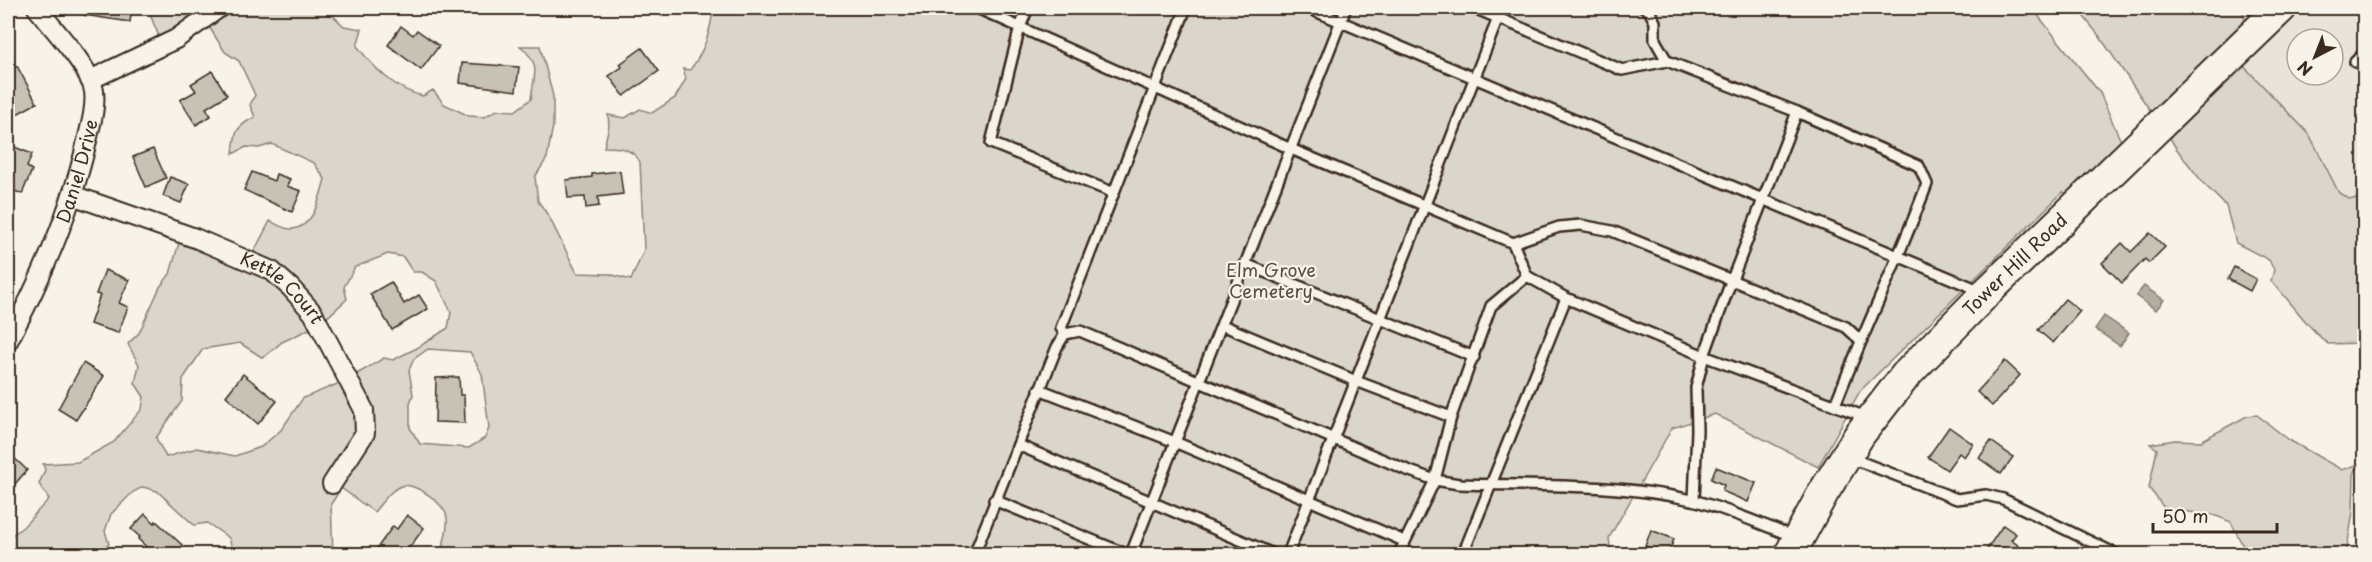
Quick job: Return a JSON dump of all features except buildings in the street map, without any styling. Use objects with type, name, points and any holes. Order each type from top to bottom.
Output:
[{"type":"main road","name":"Tower Hill Road","points":[[1794,547],[1846,456],[1871,419],[1906,375],[1986,293],[2282,8]]},
{"type":"street","name":"Daniel Drive","points":[[8,341],[57,237],[72,195],[93,114],[94,90],[87,72],[37,8]]},
{"type":"street","points":[[90,80],[176,39],[219,8]]},
{"type":"street","name":"Kettle Court","points":[[72,195],[195,238],[272,271],[291,288],[313,313],[364,410],[365,433],[332,484]]},
{"type":"lane","points":[[977,8],[1291,149],[1513,243],[1559,227],[1581,225],[1612,231],[1846,327],[1860,340]]},
{"type":"lane","points":[[1028,8],[1020,27],[990,143],[1113,193]]},
{"type":"lane","points":[[1065,334],[1061,328],[1185,8]]},
{"type":"lane","points":[[1308,8],[1986,293]]},
{"type":"lane","points":[[1131,555],[1346,8]]},
{"type":"lane","points":[[1474,8],[1622,70],[1667,62],[1797,112],[1919,166],[1927,184],[1900,255],[1860,340],[1835,405]]},
{"type":"lane","points":[[1288,555],[1502,8]]},
{"type":"lane","points":[[1645,8],[1649,10],[1655,22],[1655,40],[1667,62]]},
{"type":"lane","points":[[2355,63],[2364,53]]},
{"type":"lane","points":[[1695,500],[1696,388],[1704,356],[1797,112]]},
{"type":"lane","points":[[1513,243],[1527,276],[1566,298],[1704,356],[1871,419]]},
{"type":"lane","points":[[1245,264],[1474,357]]},
{"type":"lane","points":[[1399,555],[1435,480],[1451,417],[1491,306],[1527,276]]},
{"type":"lane","points":[[1463,555],[1566,298]]},
{"type":"lane","points":[[1222,325],[1356,381],[1451,417]]},
{"type":"lane","points":[[981,555],[977,547],[1056,347],[1065,334],[1080,331],[1435,480],[1459,484],[1616,488],[1695,500],[1794,547]]},
{"type":"lane","points":[[1040,389],[1175,442],[1404,541]]},
{"type":"lane","points":[[1018,444],[1273,555]]},
{"type":"lane","points":[[1846,456],[1957,499],[1986,495],[2003,499],[2116,555]]},
{"type":"lane","points":[[994,500],[1126,555]]},
{"type":"shaded area","points":[[2245,8],[2364,8],[2364,206],[2361,199],[2349,199],[2339,193],[2309,133],[2234,56]]},
{"type":"shaded area","points":[[2144,286],[2164,300],[2156,310],[2136,296]]},
{"type":"shaded area","points":[[2104,316],[2129,333],[2120,346],[2095,329]]},
{"type":"green space","name":"Elm Grove Cemetery","points":[[149,8],[325,8],[344,26],[362,29],[357,46],[378,70],[394,83],[423,96],[433,90],[444,104],[469,116],[484,117],[497,110],[515,111],[531,99],[535,76],[534,64],[520,46],[540,46],[553,96],[553,126],[547,158],[535,177],[538,201],[549,217],[577,273],[609,274],[631,280],[644,250],[640,162],[637,157],[625,149],[604,147],[609,126],[608,115],[625,118],[640,109],[652,113],[675,98],[686,79],[683,69],[690,70],[703,49],[711,25],[713,8],[2032,8],[2100,93],[2126,153],[2082,202],[2063,192],[1860,391],[1818,467],[1715,414],[1672,428],[1609,538],[1611,554],[439,554],[446,532],[445,512],[435,500],[421,490],[407,485],[393,490],[374,512],[341,488],[331,504],[333,554],[234,554],[229,538],[207,523],[194,525],[157,491],[143,487],[133,492],[111,514],[105,531],[109,544],[89,554],[8,554],[8,538],[23,527],[49,499],[39,484],[45,470],[43,464],[78,462],[114,442],[142,409],[144,397],[135,383],[139,365],[128,344],[139,333],[160,287],[170,274],[181,236],[249,261],[270,221],[290,229],[306,223],[315,210],[325,179],[314,163],[272,144],[259,148],[246,147],[233,154],[237,131],[243,124],[255,117],[250,105],[255,95],[239,61],[225,52],[206,22],[162,44]],"holes":[[[388,254],[403,257],[413,272],[422,272],[436,281],[451,312],[448,328],[393,360],[384,358],[345,381],[303,398],[281,430],[261,447],[235,456],[197,448],[166,457],[156,438],[182,401],[183,379],[203,349],[240,343],[263,358],[282,342],[320,324],[347,299],[344,287],[355,267]],[[428,349],[470,352],[482,374],[489,428],[485,438],[469,448],[420,444],[410,428],[410,403],[413,395],[409,370],[414,359]]]},
{"type":"green space","points":[[2077,8],[2245,8],[2243,14],[2252,36],[2234,56],[2309,134],[2339,193],[2349,199],[2361,199],[2364,206],[2364,343],[2328,344],[2271,281],[2274,270],[2269,260],[2236,243],[2226,206],[2203,183],[2176,148],[2100,37]]},
{"type":"green space","points":[[2257,415],[2289,440],[2342,470],[2359,464],[2354,474],[2353,512],[2346,554],[2247,554],[2231,522],[2214,515],[2165,509],[2149,488],[2157,449],[2150,444],[2175,440],[2201,441],[2247,416]]}]
